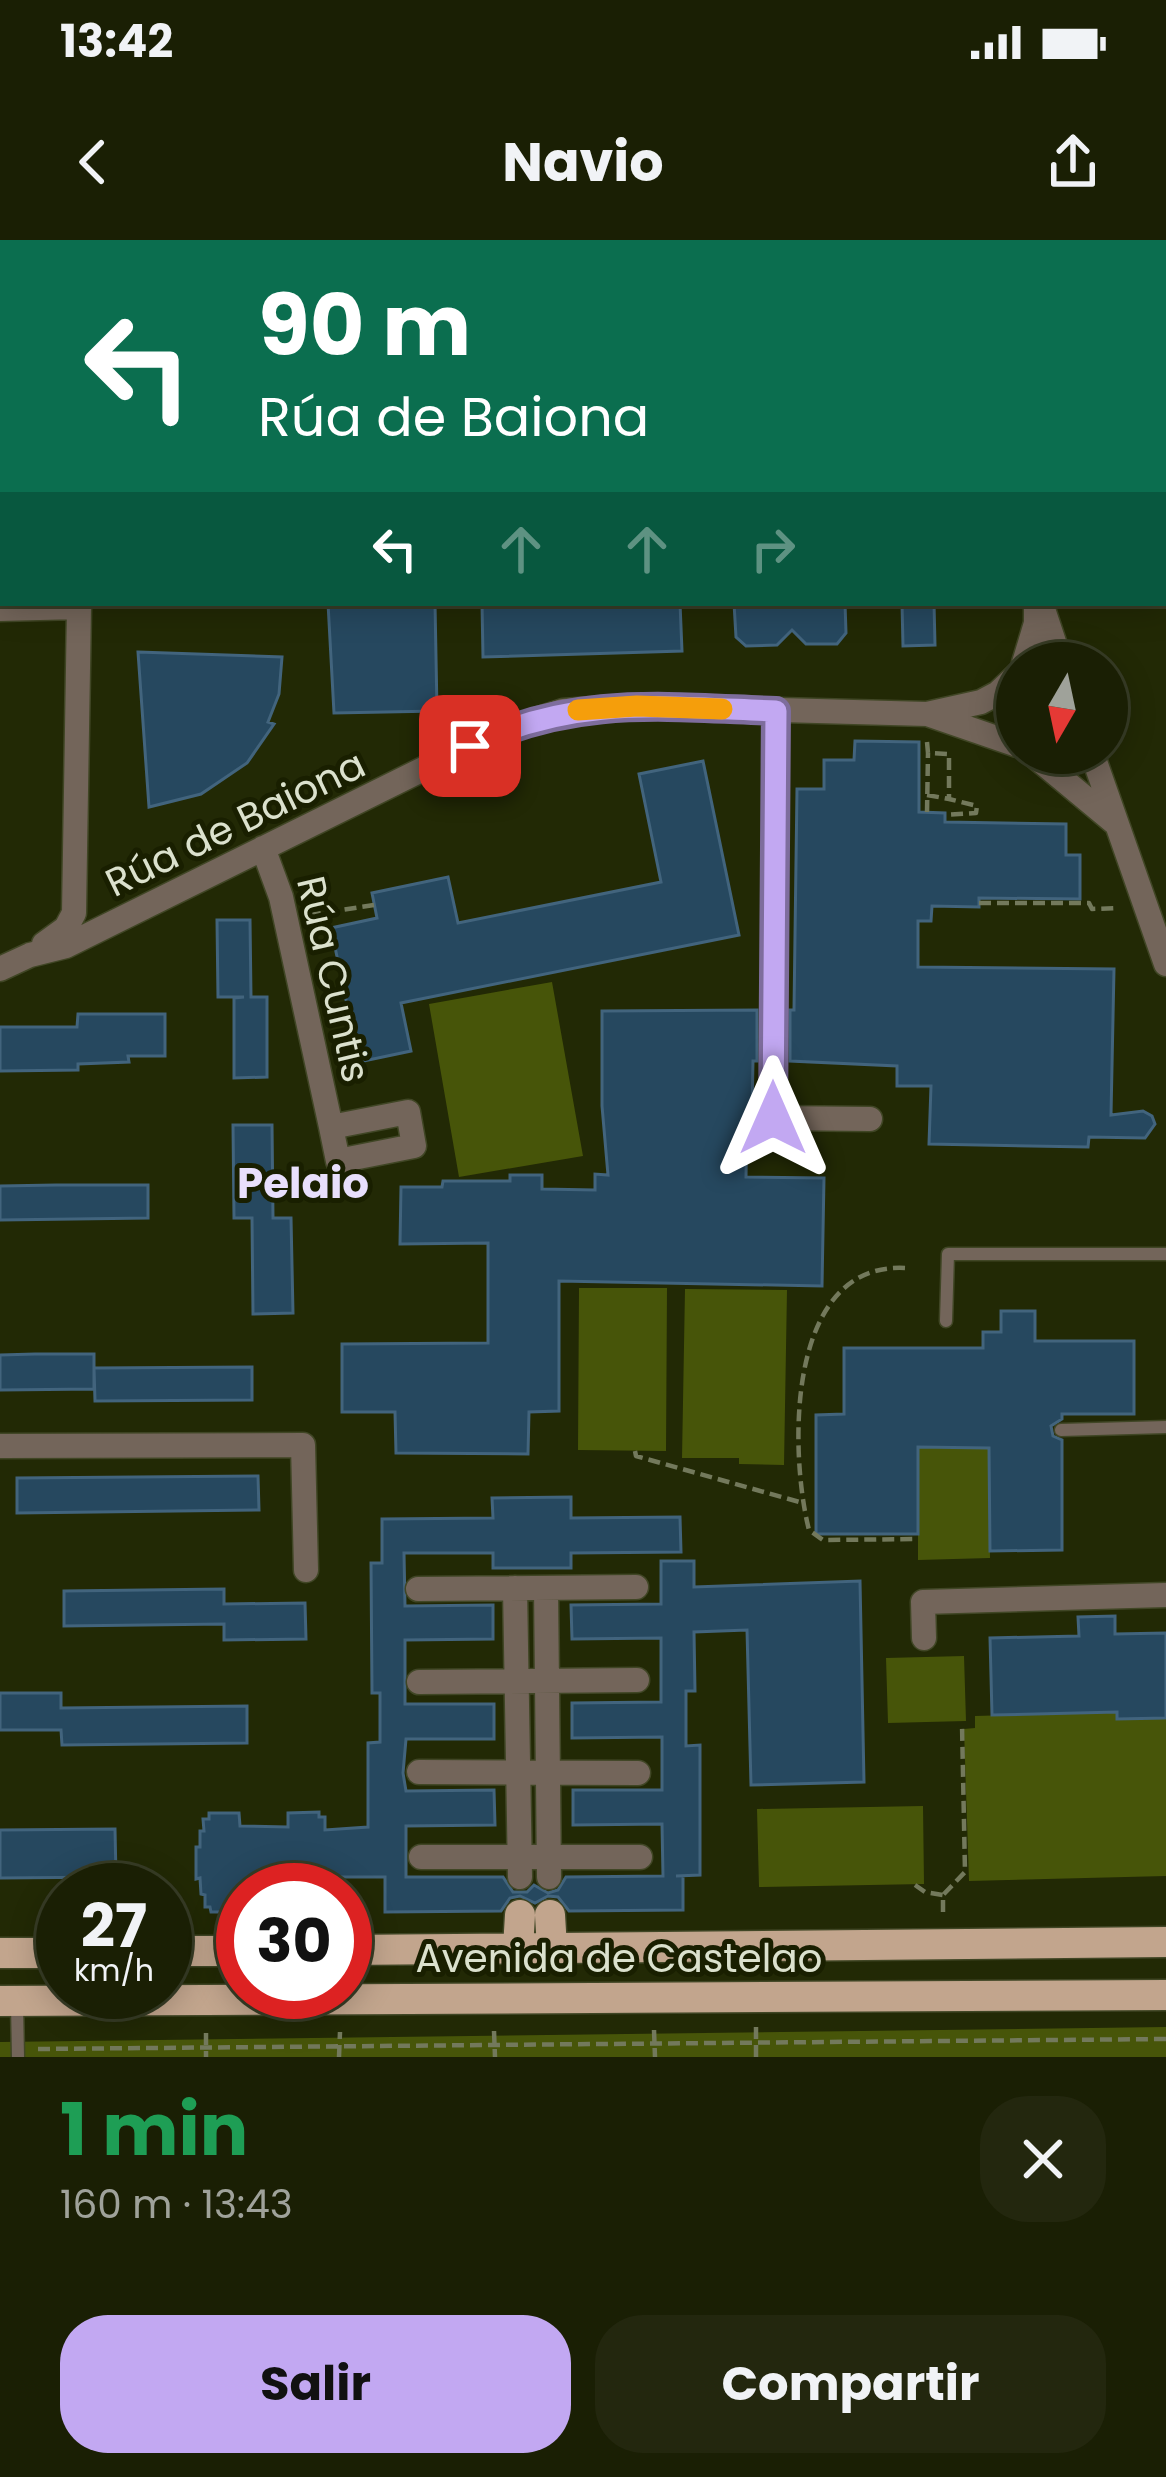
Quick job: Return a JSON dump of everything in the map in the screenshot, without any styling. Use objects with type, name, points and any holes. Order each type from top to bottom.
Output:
[{"type":"main road","points":[[518,1948],[535,1913],[552,1948]]},
{"type":"main road","name":"Avenida de Castelao","points":[[372,1950],[1166,1942]]},
{"type":"main road","points":[[0,1953],[36,1952]]},
{"type":"main road","name":"Avenida de Castelao","points":[[8,2001],[1166,1995]]},
{"type":"street","points":[[1030,642],[1038,606]]},
{"type":"street","points":[[1039,606],[1053,642]]},
{"type":"street","points":[[0,609],[79,607],[74,913],[66,928],[30,956]]},
{"type":"street","name":"Rúa de Baiona","points":[[927,725],[996,694]]},
{"type":"street","name":"Rúa de Baiona","points":[[0,969],[66,946],[494,734],[563,711],[637,706],[776,711],[927,725],[996,740]]},
{"type":"street","points":[[776,711],[773,1118],[870,1119]]},
{"type":"street","points":[[1060,774],[1116,824]]},
{"type":"street","points":[[1099,774],[1166,964]]},
{"type":"street","name":"Rúa Cuntis","points":[[263,848],[281,897],[331,1127]]},
{"type":"street","points":[[0,1446],[303,1445],[306,1570]]},
{"type":"street","points":[[418,1589],[636,1587]]},
{"type":"street","points":[[514,1588],[519,1867]]},
{"type":"street","points":[[546,1588],[549,1867]]},
{"type":"street","points":[[924,1638],[922,1601],[1166,1595]]},
{"type":"street","points":[[419,1682],[637,1680]]},
{"type":"street","points":[[419,1772],[638,1773]]},
{"type":"street","points":[[421,1857],[549,1867],[640,1857]]},
{"type":"lane","points":[[946,1321],[948,1254],[1166,1254]]},
{"type":"lane","points":[[1061,1430],[1166,1427]]},
{"type":"lane","points":[[8,2001],[18,2053]]},
{"type":"path","points":[[927,725],[927,812]]},
{"type":"path","points":[[928,753],[949,754],[949,799]]},
{"type":"path","points":[[927,795],[977,806],[976,813],[945,815]]},
{"type":"path","points":[[979,903],[1089,903],[1092,909],[1118,908]]},
{"type":"path","points":[[303,916],[374,905]]},
{"type":"path","points":[[904,1268],[878,1268],[857,1276],[834,1298],[812,1336],[800,1406],[803,1503],[809,1530],[823,1540],[918,1539]]},
{"type":"path","points":[[635,1451],[636,1456],[803,1503]]},
{"type":"path","points":[[943,1912],[943,1894],[964,1872],[962,1724]]},
{"type":"path","points":[[915,1885],[925,1892],[943,1894]]},
{"type":"path","points":[[756,2027],[756,2057]]},
{"type":"path","points":[[654,2030],[655,2057]]},
{"type":"path","points":[[494,2031],[495,2057]]},
{"type":"path","points":[[339,2057],[340,2032]]},
{"type":"path","points":[[206,2033],[206,2057]]},
{"type":"path","points":[[18,2053],[1166,2039]]},
{"type":"path","points":[[863,2042],[863,2057]]},
{"type":"green space","points":[[552,982],[583,1156],[459,1177],[429,1004]]},
{"type":"green space","points":[[579,1288],[667,1288],[666,1451],[578,1450]]},
{"type":"green space","points":[[685,1289],[787,1290],[784,1465],[739,1464],[739,1458],[682,1458]]},
{"type":"green space","points":[[918,1447],[989,1448],[990,1558],[918,1560]]},
{"type":"green space","points":[[964,1656],[966,1721],[888,1723],[886,1658]]},
{"type":"green space","points":[[1117,1712],[1118,1719],[1166,1718],[1166,1876],[969,1881],[964,1729],[975,1728],[975,1716]]},
{"type":"green space","points":[[923,1806],[924,1884],[759,1887],[757,1809]]},
{"type":"green space","points":[[1166,2027],[1166,2057],[0,2057],[0,2042]]},
{"type":"building","points":[[328,606],[435,606],[437,711],[334,713]]},
{"type":"building","points":[[482,606],[680,606],[682,651],[483,657]]},
{"type":"building","points":[[734,606],[845,606],[846,633],[837,644],[806,644],[792,630],[777,645],[746,646],[736,637]]},
{"type":"building","points":[[902,606],[934,606],[935,645],[903,646]]},
{"type":"building","points":[[138,652],[282,657],[279,694],[268,722],[274,724],[247,763],[201,794],[149,807]]},
{"type":"building","points":[[855,741],[919,742],[919,812],[945,813],[945,822],[1066,824],[1066,855],[1080,855],[1080,899],[979,898],[979,907],[932,906],[931,921],[918,921],[918,967],[1114,969],[1111,1115],[1143,1111],[1152,1116],[1155,1124],[1145,1138],[1089,1137],[1088,1147],[929,1144],[931,1086],[897,1086],[897,1066],[790,1061],[797,789],[824,789],[824,760],[854,760]]},
{"type":"building","points":[[703,761],[739,935],[401,1003],[411,1051],[359,1062],[331,928],[377,918],[372,893],[448,877],[458,923],[661,882],[639,774]]},
{"type":"building","points":[[217,920],[250,920],[251,997],[267,997],[267,1077],[234,1078],[234,998],[244,997],[218,997]]},
{"type":"building","points":[[757,1010],[746,1177],[824,1178],[822,1286],[559,1281],[559,1411],[529,1412],[528,1454],[396,1453],[395,1412],[342,1412],[342,1344],[488,1343],[488,1243],[400,1244],[401,1187],[542,1175],[542,1189],[595,1190],[595,1174],[608,1175],[602,1011]]},
{"type":"building","points":[[78,1014],[165,1014],[165,1056],[78,1064],[78,1070],[0,1071],[0,1027],[77,1027]]},
{"type":"building","points":[[233,1125],[272,1125],[273,1218],[291,1218],[293,1313],[253,1314],[252,1218],[234,1218]]},
{"type":"building","points":[[148,1185],[148,1218],[0,1220],[0,1186]]},
{"type":"building","points":[[1001,1311],[1035,1311],[1035,1341],[1134,1341],[1134,1414],[1062,1414],[1051,1426],[1053,1436],[1062,1440],[1062,1550],[990,1551],[989,1448],[918,1447],[918,1534],[816,1534],[816,1415],[844,1414],[844,1348],[983,1348],[983,1332],[1001,1332]]},
{"type":"building","points":[[94,1354],[94,1389],[0,1390],[0,1355]]},
{"type":"building","points":[[252,1367],[252,1400],[95,1401],[94,1368]]},
{"type":"building","points":[[258,1476],[259,1510],[17,1513],[17,1478]]},
{"type":"building","points":[[571,1497],[571,1518],[680,1517],[681,1552],[571,1553],[571,1568],[493,1568],[493,1553],[404,1553],[405,1606],[493,1605],[493,1639],[405,1640],[405,1704],[494,1704],[494,1739],[406,1739],[406,1791],[494,1790],[495,1825],[406,1826],[406,1877],[503,1877],[513,1892],[527,1892],[534,1885],[548,1893],[558,1890],[566,1877],[663,1876],[662,1824],[573,1825],[573,1790],[662,1790],[662,1737],[572,1738],[572,1703],[661,1702],[661,1638],[572,1639],[571,1605],[661,1604],[661,1561],[694,1561],[694,1587],[860,1581],[864,1782],[751,1785],[747,1630],[694,1632],[695,1691],[686,1691],[686,1746],[700,1745],[700,1875],[676,1876],[683,1876],[683,1910],[569,1911],[558,1897],[535,1903],[520,1896],[510,1898],[501,1911],[385,1912],[385,1877],[372,1877],[372,1863],[216,1863],[216,1912],[211,1912],[205,1907],[200,1878],[196,1879],[196,1847],[200,1847],[203,1819],[209,1819],[209,1813],[239,1813],[240,1826],[288,1827],[288,1813],[319,1812],[319,1817],[325,1817],[325,1830],[368,1827],[368,1743],[380,1742],[380,1693],[372,1693],[371,1563],[382,1563],[382,1519],[493,1518],[492,1498]]},
{"type":"building","points":[[224,1589],[224,1604],[305,1603],[306,1639],[224,1640],[224,1624],[64,1626],[64,1591]]},
{"type":"building","points":[[1115,1616],[1115,1634],[1166,1633],[1166,1718],[1117,1719],[1117,1712],[992,1715],[990,1638],[1079,1636],[1078,1617]]},
{"type":"building","points":[[0,1693],[61,1693],[61,1708],[247,1706],[247,1743],[62,1745],[61,1730],[0,1730]]},
{"type":"building","points":[[115,1829],[116,1863],[36,1863],[36,1878],[0,1878],[0,1830]]},
{"type":"slow traffic","points":[[578,710],[722,709]]},
{"type":"district","name":"Pelaio","points":[[303,1183]]},
{"type":"route","points":[[470,746],[563,711],[637,706],[776,711],[773,1118]]}]
